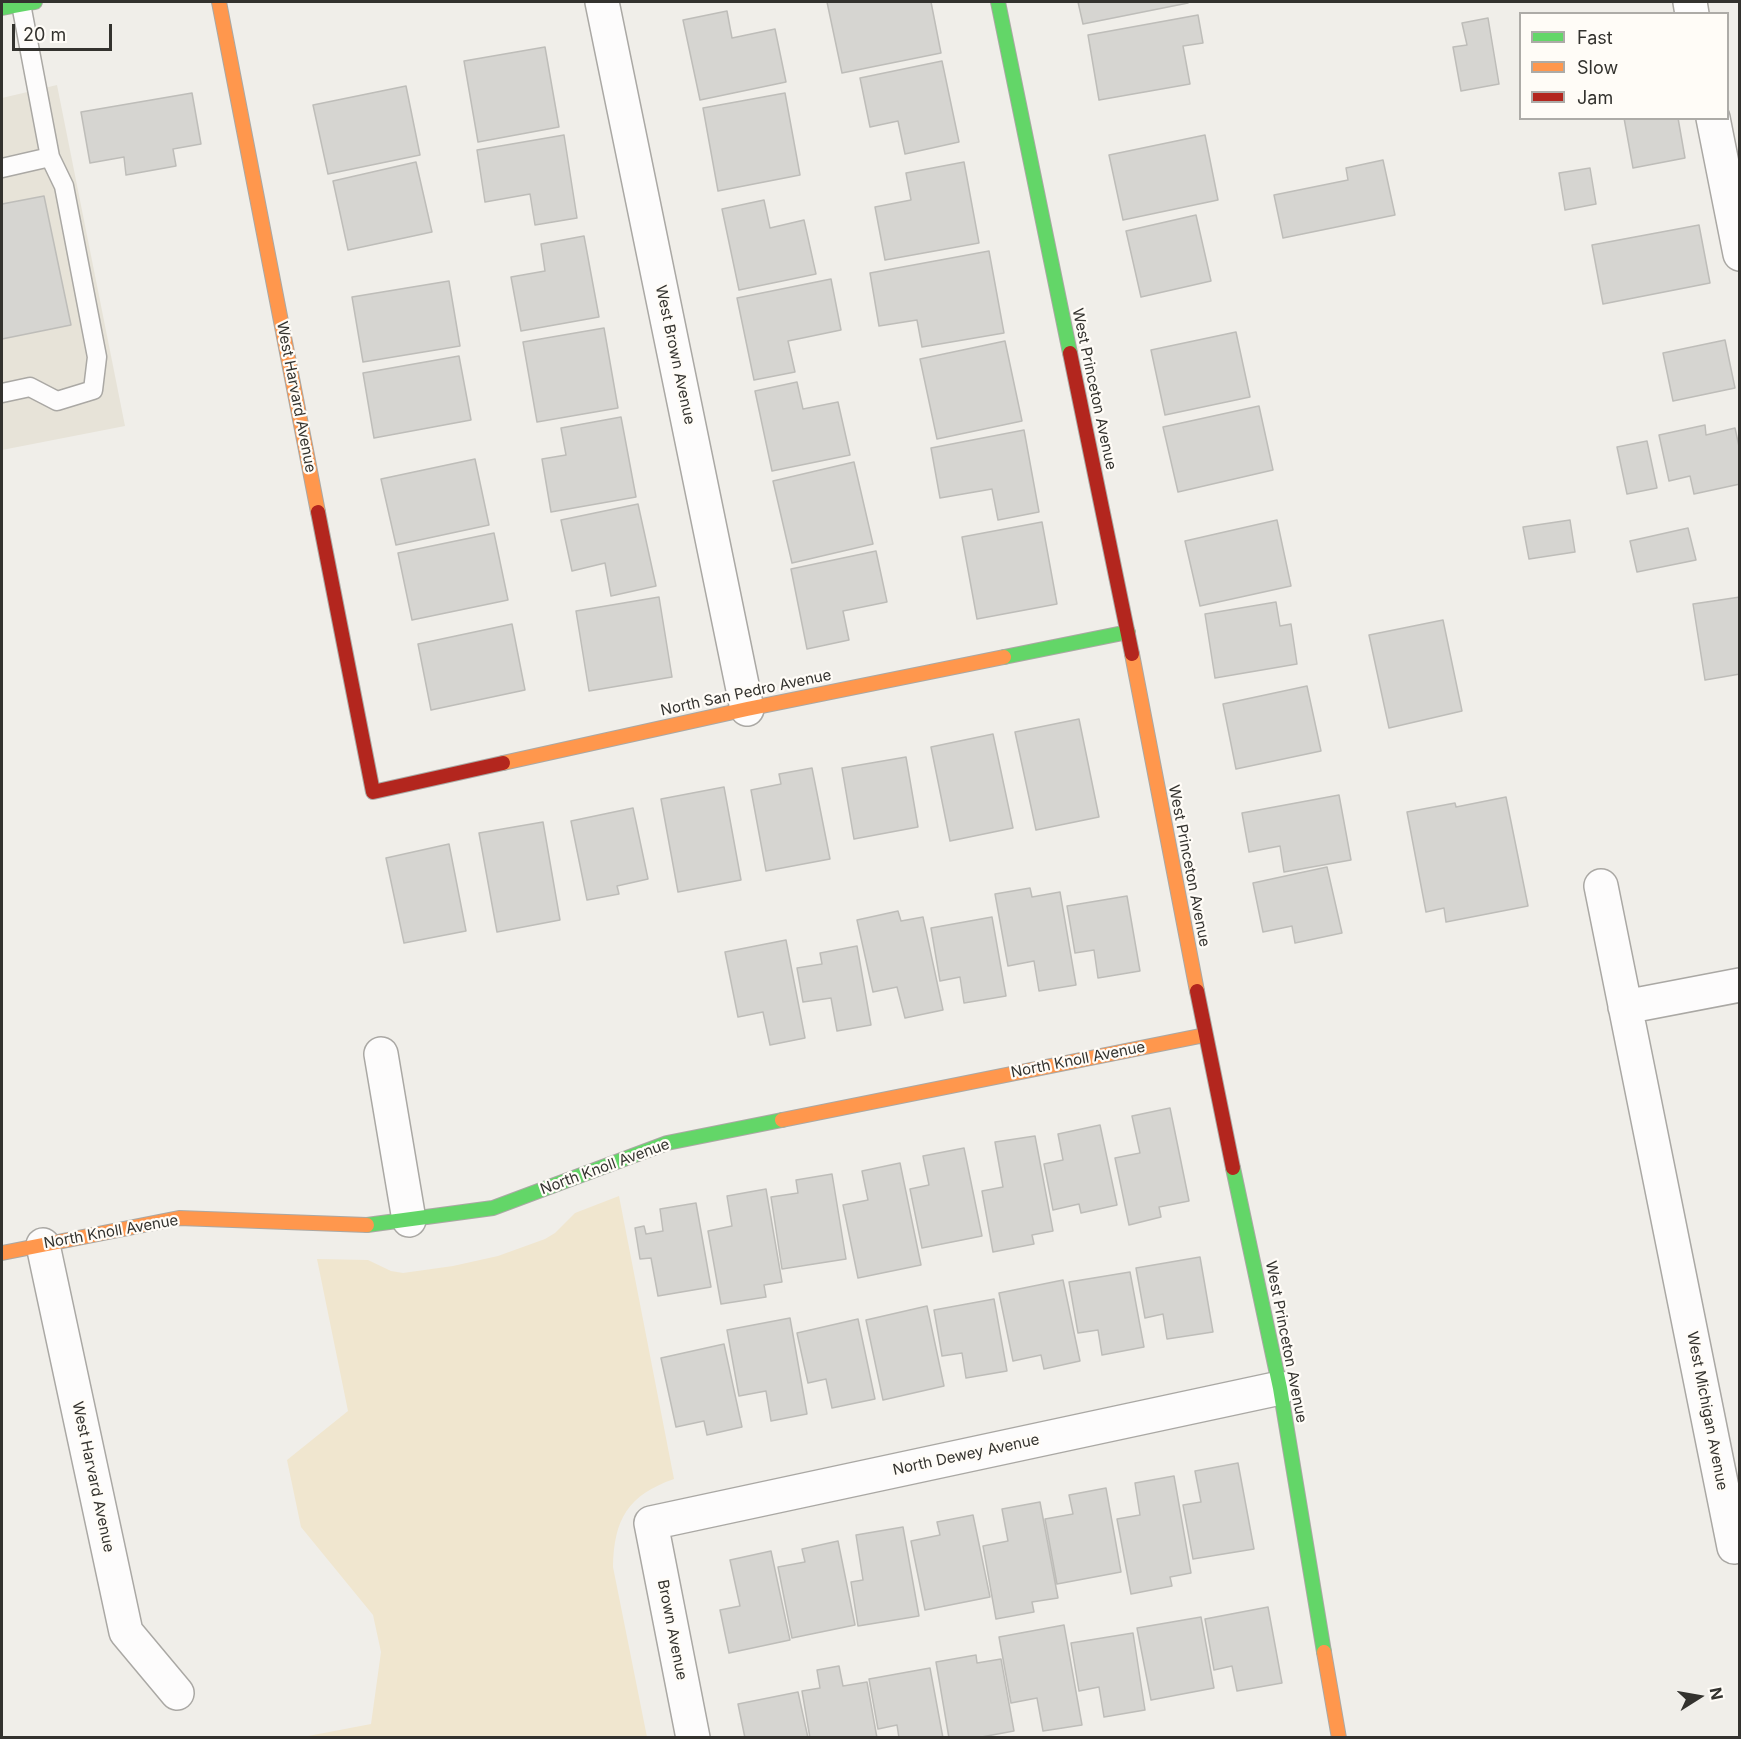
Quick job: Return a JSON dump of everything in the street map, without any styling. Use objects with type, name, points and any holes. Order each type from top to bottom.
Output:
[{"type":"street","name":"West Harvard Avenue","points":[[219,2],[373,792]]},
{"type":"street","name":"West Brown Avenue","points":[[602,2],[747,709]]},
{"type":"street","name":"West Princeton Avenue","points":[[998,2],[1128,632],[1205,1035],[1280,1388],[1338,1737]]},
{"type":"street","points":[[2,8],[28,3]]},
{"type":"street","points":[[1713,120],[1740,254]]},
{"type":"street","name":"North San Pedro Avenue","points":[[373,792],[747,709],[1128,632]]},
{"type":"street","name":"West Michigan Avenue","points":[[1601,886],[1667,1221],[1737,1547]]},
{"type":"street","points":[[1625,1007],[1740,985]]},
{"type":"street","name":"North Knoll Avenue","points":[[2,1253],[179,1218],[360,1226],[492,1208],[667,1143],[1205,1035]]},
{"type":"street","points":[[381,1054],[409,1220]]},
{"type":"street","name":"West Harvard Avenue","points":[[43,1245],[126,1632],[177,1693]]},
{"type":"street","name":"North Dewey Avenue","points":[[651,1523],[1280,1388]]},
{"type":"street","name":"Brown Avenue","points":[[651,1523],[693,1737]]},
{"type":"lane","points":[[2,393],[30,387],[57,401],[93,390],[96,357],[64,186],[50,157],[28,3]]},
{"type":"lane","points":[[2,168],[50,157]]},
{"type":"shaded area","points":[[57,85],[125,426],[2,450],[2,98]]},
{"type":"shaded area","points":[[619,1196],[674,1479],[658,1485],[635,1501],[621,1522],[614,1550],[613,1567],[647,1737],[303,1737],[371,1724],[381,1652],[373,1615],[301,1527],[287,1460],[348,1411],[317,1259],[368,1260],[391,1271],[403,1273],[453,1266],[498,1256],[545,1239],[555,1233],[575,1213]]},
{"type":"building","points":[[827,2],[931,2],[941,53],[842,73]]},
{"type":"building","points":[[1078,2],[1187,2],[1188,3],[1083,24]]},
{"type":"building","points":[[727,11],[732,38],[775,29],[786,82],[700,100],[683,20]]},
{"type":"building","points":[[1198,15],[1203,43],[1183,46],[1190,84],[1099,100],[1088,35]]},
{"type":"building","points":[[1488,18],[1499,84],[1461,91],[1453,47],[1467,45],[1462,23]]},
{"type":"building","points":[[545,47],[559,127],[478,142],[464,61]]},
{"type":"building","points":[[942,61],[959,142],[905,154],[898,121],[870,127],[860,78]]},
{"type":"building","points":[[406,86],[420,155],[328,174],[313,105]]},
{"type":"building","points":[[192,93],[201,144],[173,149],[176,166],[126,175],[124,157],[90,163],[81,112]]},
{"type":"building","points":[[785,93],[800,175],[718,191],[703,108]]},
{"type":"building","points":[[1624,120],[1678,120],[1685,158],[1633,168]]},
{"type":"building","points":[[564,135],[577,218],[535,225],[530,194],[485,202],[477,150]]},
{"type":"building","points":[[1205,135],[1218,200],[1123,220],[1109,155]]},
{"type":"building","points":[[1383,160],[1395,215],[1283,238],[1274,195],[1348,180],[1346,168]]},
{"type":"building","points":[[416,162],[432,232],[348,250],[333,181]]},
{"type":"building","points":[[964,162],[979,243],[885,260],[875,207],[911,200],[906,173]]},
{"type":"building","points":[[1590,168],[1596,204],[1565,210],[1559,173]]},
{"type":"building","points":[[44,196],[71,325],[2,339],[2,204]]},
{"type":"building","points":[[764,200],[770,228],[804,220],[816,274],[739,290],[722,209]]},
{"type":"building","points":[[1196,215],[1211,281],[1141,297],[1126,231]]},
{"type":"building","points":[[1699,225],[1710,283],[1603,304],[1592,245]]},
{"type":"building","points":[[584,236],[599,317],[521,331],[511,277],[545,271],[541,244]]},
{"type":"building","points":[[989,251],[1004,333],[922,347],[917,320],[879,326],[870,273]]},
{"type":"building","points":[[831,279],[841,330],[788,341],[795,372],[754,380],[737,298]]},
{"type":"building","points":[[449,281],[460,346],[363,362],[352,297]]},
{"type":"building","points":[[604,328],[618,408],[537,422],[523,342]]},
{"type":"building","points":[[1236,332],[1250,397],[1165,415],[1151,350]]},
{"type":"building","points":[[1725,340],[1735,388],[1673,401],[1663,353]]},
{"type":"building","points":[[1005,341],[1022,421],[937,439],[920,359]]},
{"type":"building","points":[[459,356],[471,420],[374,438],[363,373]]},
{"type":"building","points":[[797,382],[803,409],[838,402],[850,455],[772,471],[755,391]]},
{"type":"building","points":[[1259,406],[1273,470],[1178,492],[1163,427]]},
{"type":"building","points":[[621,417],[636,497],[551,512],[542,459],[566,455],[561,428]]},
{"type":"building","points":[[1705,425],[1706,435],[1735,428],[1740,451],[1740,484],[1694,494],[1690,476],[1669,481],[1659,435]]},
{"type":"building","points":[[1024,430],[1039,512],[998,520],[992,489],[940,498],[931,448]]},
{"type":"building","points":[[1647,441],[1657,488],[1627,494],[1617,447]]},
{"type":"building","points":[[475,459],[489,525],[396,545],[381,479]]},
{"type":"building","points":[[854,462],[873,544],[792,563],[773,481]]},
{"type":"building","points":[[638,504],[656,586],[611,596],[605,563],[572,571],[561,520]]},
{"type":"building","points":[[1277,520],[1291,586],[1200,606],[1185,541]]},
{"type":"building","points":[[1570,520],[1575,552],[1529,559],[1523,527]]},
{"type":"building","points":[[1042,522],[1057,604],[977,619],[962,537]]},
{"type":"building","points":[[1688,528],[1696,560],[1637,572],[1630,541]]},
{"type":"building","points":[[494,533],[508,600],[412,620],[398,553]]},
{"type":"building","points":[[876,551],[887,602],[843,611],[849,640],[807,649],[791,569]]},
{"type":"building","points":[[659,597],[672,677],[589,691],[576,611]]},
{"type":"building","points":[[1740,597],[1740,674],[1705,680],[1693,604]]},
{"type":"building","points":[[1276,602],[1280,626],[1291,624],[1297,664],[1215,678],[1205,614]]},
{"type":"building","points":[[1443,620],[1462,711],[1389,728],[1369,635]]},
{"type":"building","points":[[512,624],[525,690],[431,710],[418,644]]},
{"type":"building","points":[[1307,686],[1321,751],[1236,769],[1223,704]]},
{"type":"building","points":[[1079,719],[1099,817],[1036,830],[1015,732]]},
{"type":"building","points":[[993,734],[1013,828],[950,841],[931,747]]},
{"type":"building","points":[[906,757],[918,827],[854,839],[842,768]]},
{"type":"building","points":[[812,768],[830,859],[766,871],[751,790],[781,784],[779,774]]},
{"type":"building","points":[[724,787],[741,880],[678,892],[661,799]]},
{"type":"building","points":[[1339,795],[1351,860],[1284,872],[1280,846],[1249,852],[1242,813]]},
{"type":"building","points":[[1506,797],[1528,906],[1446,922],[1444,908],[1426,912],[1407,812],[1455,803],[1456,807]]},
{"type":"building","points":[[633,808],[648,879],[617,886],[619,894],[587,900],[571,821]]},
{"type":"building","points":[[543,822],[560,920],[497,932],[479,833]]},
{"type":"building","points":[[449,844],[466,931],[404,943],[386,858]]},
{"type":"building","points":[[1327,867],[1342,933],[1295,943],[1292,926],[1263,932],[1253,883]]},
{"type":"building","points":[[1030,888],[1032,897],[1060,892],[1076,985],[1039,991],[1034,961],[1008,966],[995,894]]},
{"type":"building","points":[[1127,896],[1140,971],[1098,978],[1094,950],[1075,953],[1067,906]]},
{"type":"building","points":[[898,911],[901,921],[923,917],[943,1010],[905,1018],[897,987],[873,992],[857,920]]},
{"type":"building","points":[[992,917],[1006,996],[964,1003],[960,977],[940,981],[931,928]]},
{"type":"building","points":[[786,940],[805,1038],[770,1045],[763,1012],[738,1017],[725,952]]},
{"type":"building","points":[[857,946],[871,1025],[837,1031],[831,998],[803,1002],[797,968],[822,964],[820,953]]},
{"type":"building","points":[[1170,1108],[1189,1201],[1159,1207],[1161,1217],[1129,1225],[1115,1158],[1140,1153],[1132,1116]]},
{"type":"building","points":[[1100,1125],[1117,1205],[1081,1213],[1079,1204],[1053,1210],[1044,1164],[1063,1160],[1058,1134]]},
{"type":"building","points":[[1035,1136],[1053,1231],[1032,1235],[1034,1244],[993,1252],[982,1191],[1003,1187],[995,1142]]},
{"type":"building","points":[[964,1148],[982,1236],[922,1248],[910,1189],[929,1185],[923,1156]]},
{"type":"building","points":[[900,1163],[921,1265],[858,1278],[843,1205],[868,1200],[862,1171]]},
{"type":"building","points":[[832,1174],[846,1259],[782,1269],[771,1197],[798,1193],[796,1180]]},
{"type":"building","points":[[766,1189],[782,1282],[764,1285],[766,1297],[721,1304],[708,1231],[732,1226],[727,1196]]},
{"type":"building","points":[[696,1203],[711,1287],[658,1296],[651,1258],[640,1259],[635,1228],[644,1226],[646,1234],[663,1231],[660,1209]]},
{"type":"building","points":[[1200,1257],[1213,1332],[1167,1339],[1163,1314],[1145,1318],[1136,1268]]},
{"type":"building","points":[[1130,1272],[1144,1347],[1102,1355],[1098,1330],[1078,1333],[1069,1282]]},
{"type":"building","points":[[1063,1280],[1080,1361],[1044,1369],[1041,1355],[1013,1361],[999,1293]]},
{"type":"building","points":[[994,1299],[1007,1371],[966,1378],[962,1353],[942,1356],[934,1310]]},
{"type":"building","points":[[927,1306],[944,1386],[883,1400],[866,1320]]},
{"type":"building","points":[[790,1318],[807,1414],[771,1421],[766,1391],[739,1396],[727,1330]]},
{"type":"building","points":[[858,1319],[875,1399],[832,1408],[826,1379],[808,1383],[797,1333]]},
{"type":"building","points":[[724,1344],[742,1427],[707,1435],[704,1421],[676,1427],[661,1358]]},
{"type":"building","points":[[1238,1463],[1254,1549],[1193,1559],[1183,1505],[1201,1502],[1195,1471]]},
{"type":"building","points":[[1174,1476],[1191,1573],[1170,1577],[1172,1586],[1131,1594],[1117,1519],[1140,1515],[1135,1483]]},
{"type":"building","points":[[1106,1488],[1121,1572],[1057,1584],[1045,1519],[1073,1514],[1069,1495]]},
{"type":"building","points":[[1040,1502],[1058,1598],[1032,1602],[1034,1612],[996,1619],[983,1546],[1008,1541],[1002,1509]]},
{"type":"building","points":[[973,1515],[990,1597],[925,1610],[911,1541],[940,1535],[937,1522]]},
{"type":"building","points":[[903,1527],[919,1616],[858,1626],[851,1582],[863,1580],[856,1535]]},
{"type":"building","points":[[838,1541],[855,1625],[792,1638],[778,1567],[805,1562],[802,1549]]},
{"type":"building","points":[[771,1551],[790,1640],[729,1653],[720,1610],[740,1606],[730,1560]]},
{"type":"building","points":[[1268,1607],[1282,1683],[1237,1691],[1232,1666],[1214,1670],[1205,1619]]},
{"type":"building","points":[[1201,1617],[1214,1688],[1151,1700],[1137,1628]]},
{"type":"building","points":[[1064,1625],[1082,1725],[1043,1731],[1037,1698],[1011,1703],[999,1637]]},
{"type":"building","points":[[1133,1633],[1145,1710],[1104,1717],[1099,1687],[1079,1691],[1071,1643]]},
{"type":"building","points":[[976,1655],[977,1663],[1001,1659],[1014,1731],[976,1738],[949,1738],[936,1662]]},
{"type":"building","points":[[839,1666],[843,1686],[867,1682],[877,1738],[810,1738],[802,1691],[820,1688],[817,1670]]},
{"type":"building","points":[[930,1668],[943,1738],[899,1738],[897,1725],[878,1729],[869,1679]]},
{"type":"building","points":[[798,1692],[808,1738],[745,1738],[738,1704]]},
{"type":"traffic: fast","points":[[2,8],[35,2]]},
{"type":"traffic: fast","points":[[998,2],[1070,353]]},
{"type":"traffic: fast","points":[[1004,657],[1128,632]]},
{"type":"traffic: fast","points":[[367,1225],[493,1208],[667,1143],[782,1120]]},
{"type":"traffic: fast","points":[[1233,1168],[1280,1388],[1324,1652]]},
{"type":"traffic: slow","points":[[219,2],[318,512]]},
{"type":"traffic: slow","points":[[1132,654],[1197,991]]},
{"type":"traffic: slow","points":[[503,763],[747,709],[1004,657]]},
{"type":"traffic: slow","points":[[782,1120],[1205,1035]]},
{"type":"traffic: slow","points":[[2,1253],[179,1218],[367,1225]]},
{"type":"traffic: slow","points":[[1324,1652],[1339,1738]]},
{"type":"traffic: jam","points":[[1070,353],[1132,654]]},
{"type":"traffic: jam","points":[[318,512],[373,792],[503,763]]},
{"type":"traffic: jam","points":[[1197,991],[1233,1168]]}]
